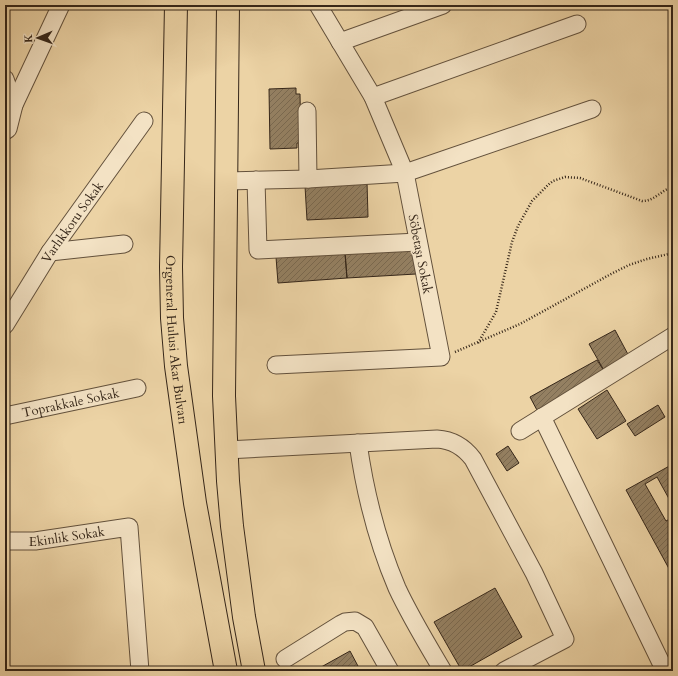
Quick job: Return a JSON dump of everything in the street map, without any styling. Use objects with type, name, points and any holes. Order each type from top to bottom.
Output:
[{"type":"main road","name":"Orgeneral Hulusi Akar Bulvarı","points":[[176,5],[171,267],[172,318],[176,366],[194,496],[226,671]]},
{"type":"main road","points":[[228,5],[224,354],[226,450],[237,572],[254,671]]},
{"type":"street","points":[[5,131],[8,129],[14,105],[61,5]]},
{"type":"street","name":"Söbetaşı Sokak","points":[[318,5],[373,96],[405,173],[442,357]]},
{"type":"street","points":[[340,42],[444,5]]},
{"type":"street","points":[[373,96],[577,24]]},
{"type":"street","points":[[5,79],[14,105]]},
{"type":"street","points":[[227,181],[308,179],[405,173],[592,109]]},
{"type":"street","points":[[307,111],[308,179]]},
{"type":"street","name":"Varlıkkoru Sokak","points":[[5,325],[50,252],[144,121]]},
{"type":"street","points":[[256,180],[258,250],[418,242]]},
{"type":"street","points":[[50,252],[124,244]]},
{"type":"street","points":[[520,431],[673,336]]},
{"type":"street","points":[[276,365],[442,357]]},
{"type":"street","name":"Toprakkale Sokak","points":[[5,416],[137,388]]},
{"type":"street","points":[[542,417],[665,671]]},
{"type":"street","points":[[226,450],[437,439],[445,439],[459,445],[473,459],[534,573],[565,639],[504,671]]},
{"type":"street","points":[[358,443],[367,497],[379,541],[409,612],[443,671]]},
{"type":"street","name":"Ekinlik Sokak","points":[[5,541],[35,541],[128,527],[140,671]]},
{"type":"street","points":[[285,659],[341,624],[355,621],[365,627],[390,671]]},
{"type":"path","points":[[478,343],[496,312],[512,242],[518,226],[532,201],[548,185],[566,177],[580,178],[642,201],[652,199],[666,188],[673,187]]},
{"type":"path","points":[[442,357],[520,324],[629,265],[673,253]]},
{"type":"building","points":[[296,88],[296,94],[300,94],[301,143],[297,143],[297,148],[270,149],[269,89]]},
{"type":"building","points":[[367,182],[368,217],[307,220],[305,186]]},
{"type":"building","points":[[415,248],[416,274],[347,278],[345,253]]},
{"type":"building","points":[[345,253],[347,278],[278,283],[276,257]]},
{"type":"building","points":[[615,330],[631,360],[606,374],[589,344]]},
{"type":"building","points":[[597,360],[606,374],[538,412],[530,397]]},
{"type":"building","points":[[607,390],[626,421],[597,439],[578,409]]},
{"type":"building","points":[[658,405],[665,417],[635,436],[627,424]]},
{"type":"building","points":[[508,446],[519,463],[507,471],[496,454]]},
{"type":"building","points":[[673,464],[673,506],[657,477],[645,484],[666,521],[673,517],[673,576],[626,490]]},
{"type":"building","points":[[495,588],[522,637],[462,671],[434,622]]},
{"type":"building","points":[[350,651],[359,668],[356,669],[357,671],[314,671]]}]
